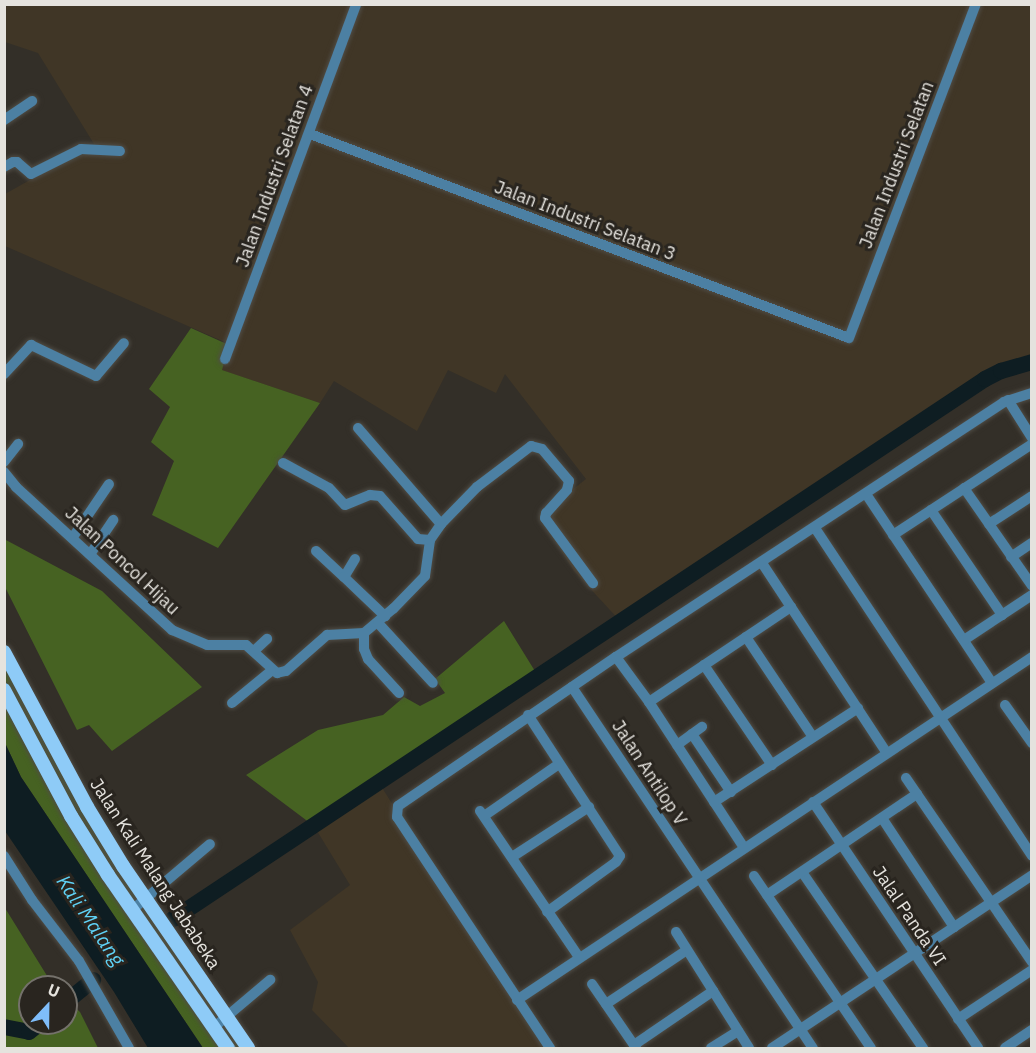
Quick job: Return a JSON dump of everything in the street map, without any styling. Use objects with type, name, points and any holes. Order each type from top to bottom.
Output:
[{"type":"main road","name":"Jalan Kali Malang Jababeka","points":[[4,652],[87,807],[148,903],[248,1048]]},
{"type":"main road","name":"Jalan Kali Malang Jababeka","points":[[4,690],[71,816],[135,914],[228,1048]]},
{"type":"street","name":"Jalan Industri Selatan 4","points":[[225,359],[310,134],[356,4]]},
{"type":"street","name":"Jalan Industri Selatan","points":[[849,338],[976,4]]},
{"type":"street","points":[[4,120],[32,101]]},
{"type":"street","name":"Jalan Industri Selatan 3","points":[[310,134],[849,338]]},
{"type":"street","points":[[4,167],[17,162],[31,174],[81,149],[120,151]]},
{"type":"street","points":[[4,374],[31,345],[96,376],[124,343]]},
{"type":"street","points":[[550,1048],[396,813],[402,803],[528,715],[1008,400],[1032,393]]},
{"type":"street","points":[[1008,400],[1032,438]]},
{"type":"street","points":[[358,428],[441,524]]},
{"type":"street","points":[[4,462],[18,444]]},
{"type":"street","points":[[893,535],[1032,444]]},
{"type":"street","points":[[267,639],[254,651],[271,671],[277,673],[286,671],[327,634],[364,633],[382,619],[425,576],[430,540],[441,524],[477,487],[517,454],[534,445],[542,449],[569,481],[567,490],[544,516],[593,583]]},
{"type":"street","points":[[283,463],[329,488],[345,505],[370,495],[380,496],[418,539],[430,540]]},
{"type":"street","name":"Jalan Poncol Hijau","points":[[4,472],[16,487],[74,537],[172,630],[207,645],[217,647],[240,644],[254,651]]},
{"type":"street","points":[[74,537],[109,484]]},
{"type":"street","points":[[964,488],[1032,586]]},
{"type":"street","points":[[866,494],[992,683]]},
{"type":"street","points":[[989,524],[1032,496]]},
{"type":"street","points":[[932,510],[1002,615]]},
{"type":"street","points":[[91,553],[113,519]]},
{"type":"street","points":[[815,528],[1032,856]]},
{"type":"street","points":[[1011,556],[1032,543]]},
{"type":"street","points":[[316,551],[344,577],[382,619],[433,683]]},
{"type":"street","points":[[344,577],[355,559]]},
{"type":"street","points":[[762,563],[887,753]]},
{"type":"street","points":[[964,640],[1032,596]]},
{"type":"street","points":[[649,702],[791,607]]},
{"type":"street","points":[[364,633],[364,649],[368,659],[399,693]]},
{"type":"street","points":[[746,637],[813,737]]},
{"type":"street","points":[[616,657],[649,702],[744,848]]},
{"type":"street","points":[[517,1000],[1032,657]]},
{"type":"street","points":[[705,665],[772,765]]},
{"type":"street","points":[[232,703],[271,671]]},
{"type":"street","name":"Jalan Antilop V","points":[[572,687],[813,1048]]},
{"type":"street","points":[[1005,705],[1032,743]]},
{"type":"street","points":[[714,802],[858,708]]},
{"type":"street","points":[[528,715],[619,852],[619,859],[547,912]]},
{"type":"street","points":[[1021,727],[1032,720]]},
{"type":"street","points":[[677,745],[702,727]]},
{"type":"street","points":[[692,734],[731,792]]},
{"type":"street","points":[[559,764],[482,814],[579,957]]},
{"type":"street","points":[[906,778],[1032,962]]},
{"type":"street","points":[[767,895],[917,794]]},
{"type":"street","name":"Jalal Panda VI","points":[[813,802],[978,1048]]},
{"type":"street","points":[[512,857],[589,807]]},
{"type":"street","points":[[882,818],[954,927]]},
{"type":"street","points":[[135,914],[210,844]]},
{"type":"street","points":[[4,856],[32,900],[79,961],[101,995],[129,1048]]},
{"type":"street","points":[[801,872],[923,1048]]},
{"type":"street","points":[[772,1048],[1032,875]]},
{"type":"street","points":[[754,876],[872,1048]]},
{"type":"street","points":[[676,932],[749,1048]]},
{"type":"street","points":[[606,1004],[687,950]]},
{"type":"street","points":[[958,1020],[1032,970]]},
{"type":"street","points":[[213,1028],[270,980]]},
{"type":"street","points":[[592,984],[635,1047],[713,991]]},
{"type":"street","points":[[1005,1048],[1032,1030]]},
{"type":"street","points":[[711,1048],[738,1031]]},
{"type":"shaded area","points":[[5,5],[1031,5],[1031,363],[994,374],[621,622],[574,571],[539,516],[586,479],[505,374],[496,393],[448,370],[417,431],[334,381],[320,403],[221,370],[229,344],[5,246],[5,194],[94,144],[38,53],[5,42]]},
{"type":"shaded area","points":[[379,783],[548,1048],[349,1048],[312,1010],[318,982],[290,930],[350,885],[314,826]]},
{"type":"green space","points":[[191,328],[229,345],[222,370],[320,403],[218,548],[152,515],[174,461],[151,442],[170,407],[149,389]]},
{"type":"green space","points":[[4,539],[102,591],[202,687],[112,751],[89,725],[77,730],[5,587]]},
{"type":"green space","points":[[504,621],[538,676],[314,826],[246,775],[318,730],[383,715],[404,697],[420,706],[445,693],[435,679]]},
{"type":"green space","points":[[5,652],[87,807],[248,1048],[203,1048],[21,777],[5,743]]},
{"type":"green space","points":[[5,908],[47,975],[18,975],[18,1035],[78,1035],[78,1010],[98,1048],[5,1048]]},
{"type":"water","name":"Kali Malang","points":[[5,743],[21,777],[203,1048],[148,1048],[114,992],[5,831]]},
{"type":"waterway","points":[[173,919],[985,379],[1001,371],[1032,362]]},
{"type":"waterway","points":[[78,992],[93,980]]},
{"type":"waterway","points":[[4,1027],[18,1030]]}]
